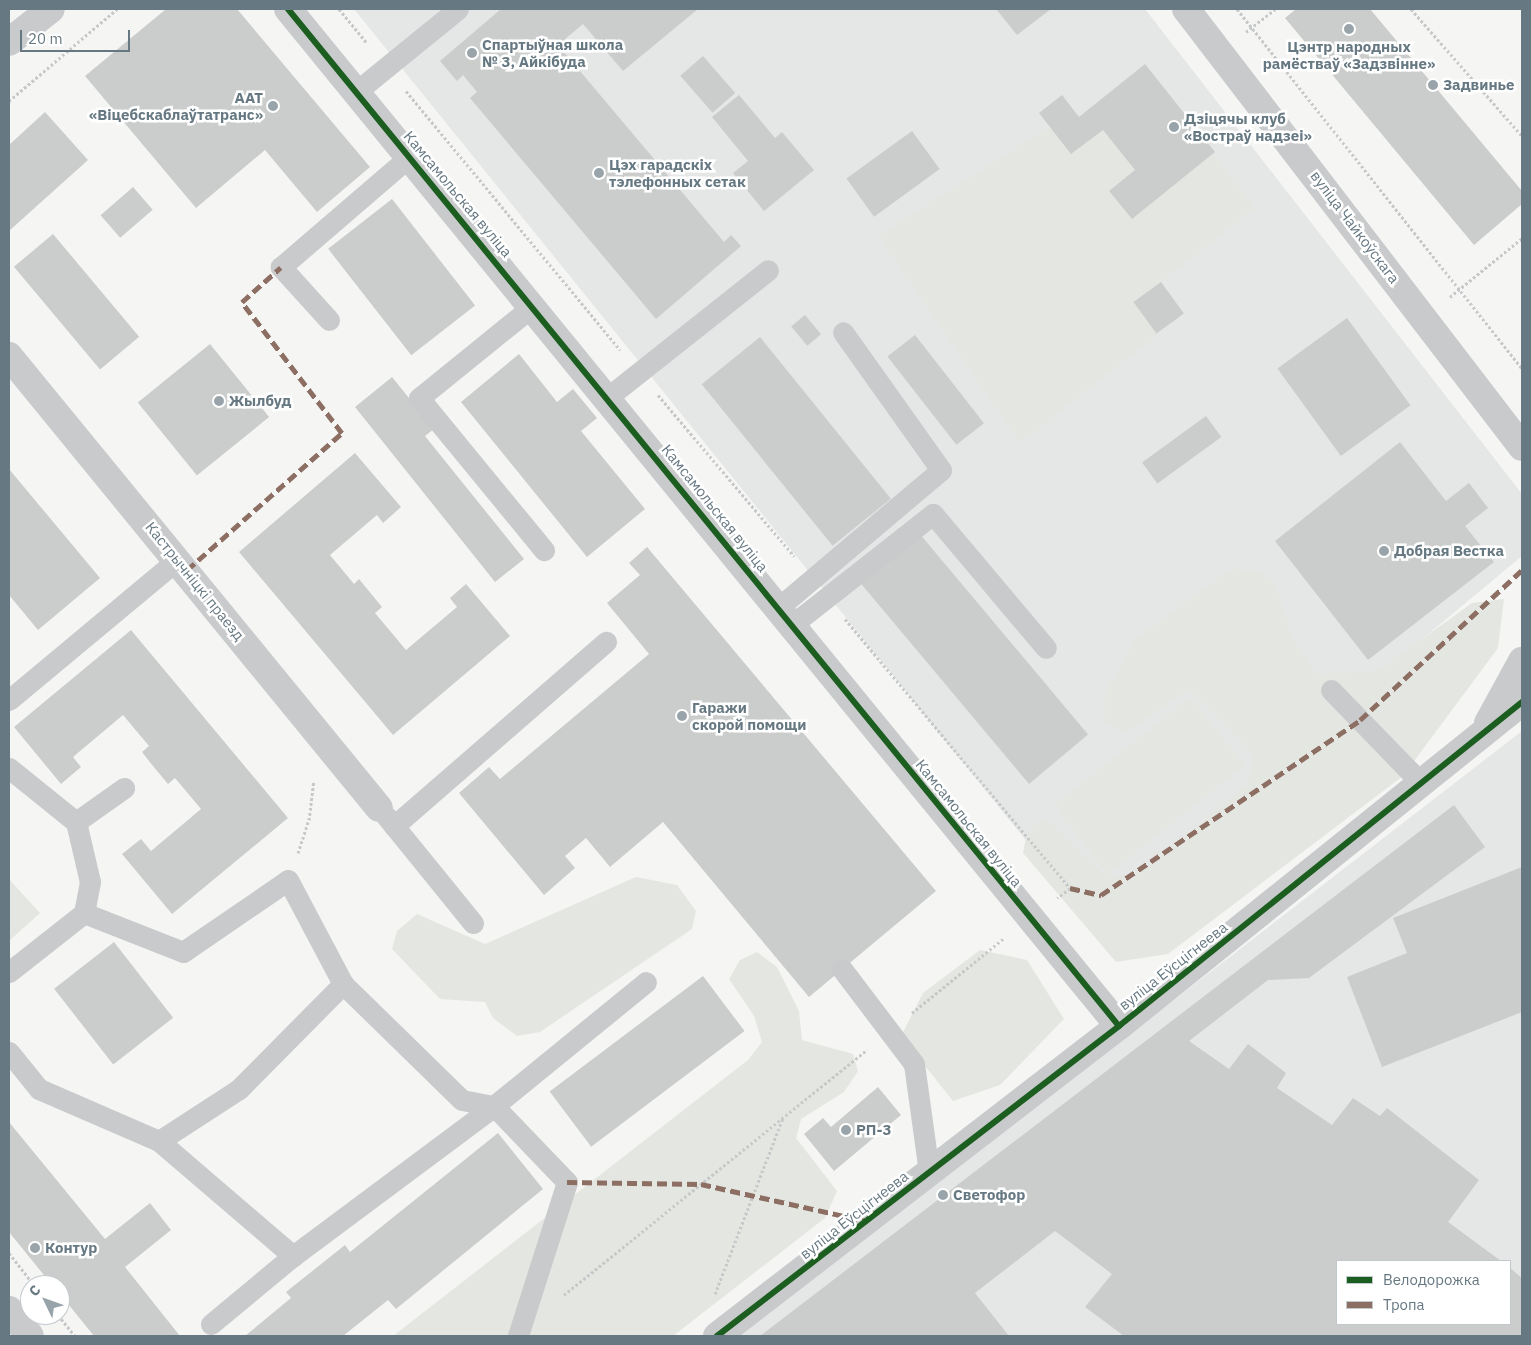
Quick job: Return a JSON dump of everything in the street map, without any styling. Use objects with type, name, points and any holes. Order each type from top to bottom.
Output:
[{"type":"street","points":[[9,42],[51,9]]},
{"type":"street","name":"Камсамольская вуліца","points":[[288,9],[534,305],[1029,918],[1119,1026]]},
{"type":"street","name":"вуліца Чайкоўскага","points":[[1186,9],[1221,52],[1522,447]]},
{"type":"street","name":"Кастрычніцкі праезд","points":[[9,356],[178,559],[319,736],[387,817]]},
{"type":"street","points":[[1480,738],[1522,661]]},
{"type":"street","name":"вуліца Еўсцігнеева","points":[[717,1336],[1119,1026],[1480,738],[1522,702]]},
{"type":"street","points":[[9,1310],[30,1336]]},
{"type":"lane","points":[[357,92],[458,9]]},
{"type":"lane","points":[[329,320],[281,267],[410,156]]},
{"type":"lane","points":[[608,397],[768,270]]},
{"type":"lane","points":[[534,305],[419,398],[544,550]]},
{"type":"lane","points":[[786,616],[812,578],[941,470],[843,332]]},
{"type":"lane","points":[[786,616],[827,598],[933,514],[1046,648]]},
{"type":"lane","points":[[9,700],[178,559]]},
{"type":"lane","points":[[473,923],[387,817],[606,642]]},
{"type":"lane","points":[[1331,690],[1422,784]]},
{"type":"lane","points":[[9,768],[76,822],[90,882],[84,913],[9,972]]},
{"type":"lane","points":[[76,822],[124,788]]},
{"type":"lane","points":[[84,913],[183,952],[288,880],[343,984],[462,1100],[494,1106],[567,1182],[519,1333]]},
{"type":"lane","points":[[842,969],[914,1064],[928,1172]]},
{"type":"lane","points":[[211,1324],[293,1256],[494,1106],[646,982]]},
{"type":"lane","points":[[159,1141],[240,1090],[343,984]]},
{"type":"lane","points":[[12,1062],[39,1089],[159,1141],[293,1256]]},
{"type":"path","points":[[9,101],[117,9]]},
{"type":"path","points":[[339,9],[812,578]]},
{"type":"path","points":[[1237,9],[1522,368]]},
{"type":"path","points":[[1221,52],[1275,9]]},
{"type":"path","points":[[1411,9],[1522,136]]},
{"type":"path","points":[[1424,318],[1522,238]]},
{"type":"path","points":[[519,1333],[1029,918],[1070,888],[827,598]]},
{"type":"path","points":[[288,880],[310,820],[319,736]]},
{"type":"path","points":[[712,1301],[784,1117]]},
{"type":"path","points":[[9,1253],[26,1275]]},
{"type":"path","points":[[67,1325],[76,1336]]},
{"type":"shaded area","points":[[354,9],[1145,9],[1522,494],[1522,556],[1088,917]]},
{"type":"shaded area","points":[[1145,64],[1255,208],[1161,282],[1184,314],[1020,443],[878,236],[1049,127],[1039,113],[1062,95],[1080,117]]},
{"type":"shaded area","points":[[1231,569],[1260,571],[1275,584],[1291,634],[1316,674],[1376,672],[1472,603],[1504,599],[1498,648],[1403,776],[1168,954],[1116,962],[1023,853],[1027,832],[1047,818],[1102,873],[1108,874],[1054,805],[1191,697],[1245,765],[1109,874],[1134,878],[1247,784],[1255,757],[1190,688],[1124,734],[1105,722],[1105,693],[1137,638]]},
{"type":"shaded area","points":[[1522,731],[1522,1336],[739,1336]]},
{"type":"shaded area","points":[[636,877],[677,885],[696,911],[692,929],[540,1032],[517,1036],[493,1018],[485,1002],[440,999],[392,949],[397,931],[417,914],[485,944]]},
{"type":"shaded area","points":[[9,879],[40,913],[9,941]]},
{"type":"shaded area","points":[[980,950],[1027,960],[1064,1019],[1000,1085],[953,1101],[901,1036],[923,993]]},
{"type":"shaded area","points":[[757,952],[777,967],[799,1011],[802,1040],[853,1054],[858,1071],[844,1092],[801,1119],[796,1138],[837,1191],[825,1218],[673,1336],[393,1336],[748,1060],[762,1042],[754,1016],[729,979],[740,960]]},
{"type":"building","name":"ААТ «Віцебскаблаўтатранс»","points":[[166,9],[237,9],[370,167],[317,212],[265,150],[196,208],[85,76]]},
{"type":"building","name":"Цэх гарадскіх тэлефонных сетак","points":[[501,9],[698,9],[623,71],[583,24],[558,45],[724,242],[731,235],[741,246],[656,319],[470,98],[477,92],[463,75],[457,81],[440,61]]},
{"type":"building","points":[[996,9],[1051,9],[1017,35]]},
{"type":"building","points":[[1296,9],[1370,9],[1522,191],[1522,204],[1474,245],[1285,18]]},
{"type":"building","points":[[703,56],[735,93],[713,113],[680,76]]},
{"type":"building","points":[[1145,64],[1215,152],[1132,219],[1109,191],[1135,170],[1103,130],[1071,154],[1039,113],[1062,95],[1079,117]]},
{"type":"building","points":[[739,95],[775,138],[782,132],[814,170],[764,211],[733,173],[748,161],[712,117]]},
{"type":"building","points":[[45,112],[88,160],[9,231],[9,145]]},
{"type":"building","points":[[912,131],[940,169],[874,217],[846,179]]},
{"type":"building","points":[[133,187],[153,210],[120,238],[101,215]]},
{"type":"building","points":[[392,199],[475,305],[411,355],[328,249]]},
{"type":"building","points":[[53,234],[139,337],[100,369],[14,267]]},
{"type":"building","points":[[1161,282],[1184,314],[1156,334],[1133,302]]},
{"type":"building","points":[[805,315],[821,334],[807,346],[791,327]]},
{"type":"building","points":[[1347,318],[1410,405],[1341,456],[1277,369]]},
{"type":"building","points":[[915,335],[984,423],[956,445],[887,357]]},
{"type":"building","points":[[760,337],[891,499],[833,546],[702,384]]},
{"type":"building","points":[[210,344],[269,417],[197,476],[138,403]]},
{"type":"building","points":[[519,354],[557,402],[573,389],[597,418],[581,431],[645,509],[587,557],[461,402]]},
{"type":"building","points":[[392,377],[434,429],[425,436],[524,559],[495,582],[355,407]]},
{"type":"building","points":[[1206,416],[1221,437],[1157,483],[1142,462]]},
{"type":"building","name":"Добрая Вестка","points":[[1400,442],[1446,501],[1469,483],[1488,508],[1465,526],[1494,562],[1368,660],[1275,541]]},
{"type":"building","points":[[355,453],[401,507],[383,523],[377,515],[330,555],[354,584],[359,579],[382,607],[375,613],[406,650],[457,607],[450,598],[466,584],[510,636],[393,735],[239,552]]},
{"type":"building","points":[[9,469],[100,578],[38,630],[9,595]]},
{"type":"building","points":[[919,533],[1088,734],[1029,784],[860,582]]},
{"type":"building","name":"Гаражи скорой помощи","points":[[647,547],[936,891],[809,997],[663,822],[610,867],[586,838],[565,856],[575,868],[544,895],[459,793],[489,767],[500,779],[649,654],[607,603],[640,575],[629,563]]},
{"type":"building","points":[[131,630],[288,818],[172,914],[122,854],[141,839],[151,851],[201,809],[175,778],[168,784],[153,766],[142,752],[149,746],[123,715],[73,757],[81,767],[61,784],[14,727]]},
{"type":"building","points":[[1454,805],[1485,847],[1309,978],[1268,980],[1189,1041],[1229,1069],[1248,1044],[1286,1073],[1277,1088],[1332,1125],[1353,1098],[1380,1116],[1387,1108],[1479,1180],[1448,1222],[1500,1260],[1336,1260],[1336,1325],[1511,1325],[1511,1269],[1522,1278],[1522,1336],[1124,1336],[1085,1307],[1112,1274],[1055,1231],[975,1293],[1009,1336],[760,1336]]},
{"type":"building","points":[[1522,867],[1522,1012],[1382,1067],[1347,977],[1407,953],[1393,918]]},
{"type":"building","points":[[114,942],[173,1018],[113,1064],[54,989]]},
{"type":"building","points":[[703,976],[745,1031],[591,1147],[550,1092]]},
{"type":"building","name":"РП-3","points":[[878,1087],[901,1115],[834,1171],[804,1134],[823,1118],[831,1127]]},
{"type":"building","points":[[9,1122],[105,1239],[150,1203],[171,1230],[125,1267],[180,1336],[94,1336],[70,1306],[70,1275],[44,1275],[9,1232]]},
{"type":"building","points":[[498,1133],[543,1189],[396,1309],[388,1300],[343,1336],[245,1336],[291,1298],[286,1292],[345,1245],[350,1252]]},
{"type":"marked path","points":[[187,570],[342,433],[242,302],[281,267]]},
{"type":"marked path","points":[[1070,888],[1101,895],[1360,720],[1522,570]]},
{"type":"marked path","points":[[567,1182],[701,1184],[866,1221]]},
{"type":"cycle path","points":[[288,9],[1119,1026]]},
{"type":"cycle path","points":[[717,1336],[1119,1026],[1522,702]]},
{"type":"place","name":"Цэнтр народных рамёстваў «Задзвінне»","points":[[1349,29]]},
{"type":"place","name":"Спартыўная школа № 3, Айкібуда","points":[[472,53]]},
{"type":"place","name":"Задвинье","points":[[1433,85]]},
{"type":"place","name":"ААТ «Віцебскаблаўтатранс»","points":[[273,106]]},
{"type":"place","name":"Дзіцячы клуб «Востраў надзеі»","points":[[1174,127]]},
{"type":"place","name":"Цэх гарадскіх тэлефонных сетак","points":[[599,173]]},
{"type":"place","name":"Жылбуд","points":[[219,401]]},
{"type":"place","name":"Добрая Вестка","points":[[1384,551]]},
{"type":"place","name":"Гаражи скорой помощи","points":[[682,716]]},
{"type":"place","name":"РП-3","points":[[846,1130]]},
{"type":"place","name":"Светофор","points":[[943,1195]]},
{"type":"place","name":"Контур","points":[[35,1248]]}]
